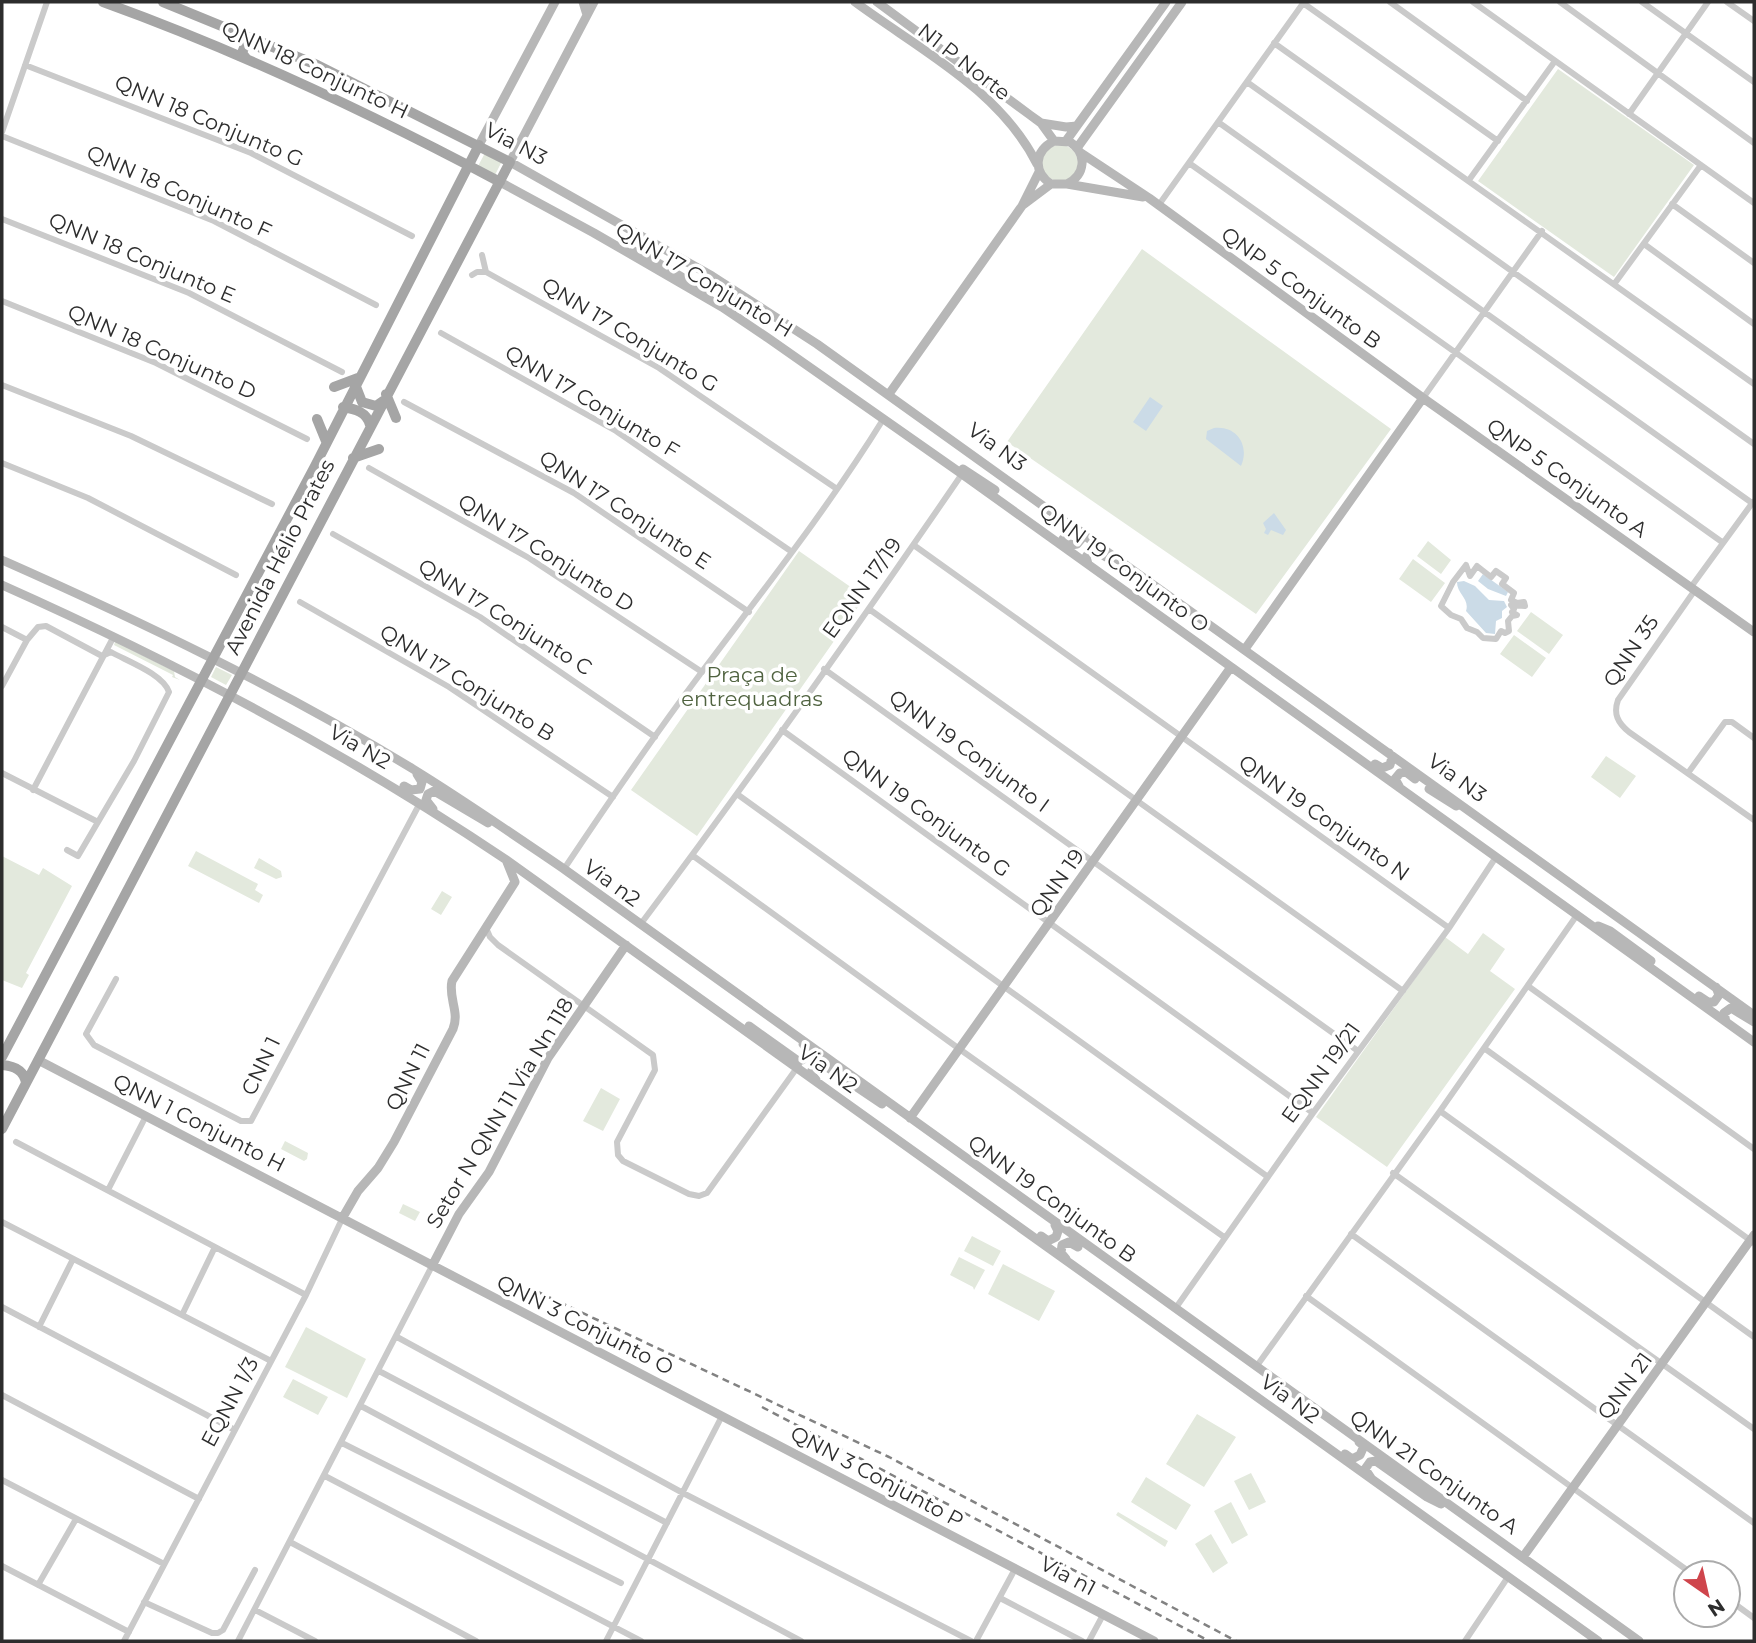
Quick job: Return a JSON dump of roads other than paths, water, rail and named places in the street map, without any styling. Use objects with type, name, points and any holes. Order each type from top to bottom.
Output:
[{"type":"main road","name":"QNN 18 Conjunto H","points":[[103,2],[246,58],[468,166]]},
{"type":"main road","name":"Via N3","points":[[163,2],[230,28],[342,78],[479,145],[712,276],[889,394],[1754,1015]]},
{"type":"main road","name":"Avenida Hélio Prates","points":[[2,1058],[6,1042],[200,680],[555,2]]},
{"type":"main road","points":[[583,2],[587,15]]},
{"type":"main road","name":"Avenida Hélio Prates","points":[[2,1129],[594,2]]},
{"type":"main road","name":"N1 P Norte","points":[[855,2],[991,102],[1020,134],[1038,168]]},
{"type":"main road","name":"N1 P Norte","points":[[877,2],[1041,124],[1054,141]]},
{"type":"main road","points":[[1066,141],[1166,2]]},
{"type":"main road","points":[[1079,151],[1182,2]]},
{"type":"main road","points":[[131,12],[169,20],[224,43],[230,42],[233,37],[230,28]]},
{"type":"main road","points":[[246,58],[242,50],[244,45],[250,43],[302,67],[342,78]]},
{"type":"main road","points":[[1041,124],[1077,126]]},
{"type":"main road","points":[[889,394],[1022,206],[1038,168],[1041,150],[1054,141],[1066,141],[1158,206]]},
{"type":"main road","points":[[1067,184],[1079,175],[1083,160],[1079,151]]},
{"type":"main road","name":"Via N3","points":[[468,166],[500,182]]},
{"type":"main road","points":[[1038,168],[1051,184]]},
{"type":"main road","name":"QNN 17 Conjunto H","points":[[500,182],[722,307],[884,418]]},
{"type":"main road","points":[[1022,206],[1051,184],[1067,184],[1149,198]]},
{"type":"main road","name":"QNP 5 Conjunto B","points":[[1158,206],[1423,398]]},
{"type":"main road","points":[[594,233],[650,258],[702,289],[712,287],[712,276]]},
{"type":"main road","points":[[722,307],[719,299],[728,294],[817,344]]},
{"type":"main road","points":[[334,387],[357,381],[362,402],[376,406],[385,397],[396,418]]},
{"type":"main road","points":[[1245,649],[1423,398]]},
{"type":"main road","name":"QNP 5 Conjunto A","points":[[1423,398],[1693,588]]},
{"type":"main road","points":[[343,407],[358,410],[369,419],[370,425]]},
{"type":"main road","name":"Via N3","points":[[884,418],[962,474]]},
{"type":"main road","points":[[317,419],[326,441]]},
{"type":"main road","points":[[353,458],[379,449]]},
{"type":"main road","points":[[943,460],[974,474],[1068,543],[1074,545],[1081,540],[1079,530]]},
{"type":"main road","name":"QNN 19 Conjunto O","points":[[962,474],[1309,722]]},
{"type":"main road","points":[[1088,564],[1088,553],[1093,550],[1098,552],[1197,622],[1227,636]]},
{"type":"main road","name":"Via N2","points":[[2,559],[242,673],[412,768],[564,869]]},
{"type":"main road","points":[[2,565],[30,577],[54,583]]},
{"type":"main road","name":"Via N2","points":[[3,587],[114,636],[231,695],[436,813],[702,1000],[748,1026],[798,1061],[820,1085],[1598,1641]]},
{"type":"main road","points":[[1693,588],[1754,632]]},
{"type":"main road","name":"QNN 19","points":[[908,1117],[1050,923],[1231,667]]},
{"type":"main road","points":[[1309,722],[1333,733],[1379,767],[1390,765],[1392,757],[1389,753]]},
{"type":"main road","points":[[1309,722],[1754,1042]]},
{"type":"main road","points":[[327,748],[358,759],[415,791],[420,789],[422,782],[412,768]]},
{"type":"main road","points":[[1399,786],[1396,777],[1406,772],[1447,802],[1485,822]]},
{"type":"main road","points":[[436,813],[426,800],[428,794],[433,791],[524,842]]},
{"type":"main road","name":"QNN 11","points":[[343,1217],[358,1191],[378,1168],[394,1142],[453,1029],[457,1017],[450,992],[452,981],[515,882],[505,859]]},
{"type":"main road","name":"Via n2","points":[[564,869],[908,1117]]},
{"type":"main road","points":[[1580,918],[1610,931],[1708,1002],[1714,1002],[1718,998],[1716,987]]},
{"type":"main road","name":"Setor N QNN 11 Via Nn 118","points":[[432,1266],[459,1214],[492,1165],[548,1058],[626,945]]},
{"type":"main road","points":[[1726,1022],[1724,1013],[1731,1008],[1754,1022]]},
{"type":"main road","points":[[799,1040],[808,1052],[799,1064]]},
{"type":"main road","name":"QNN 1 Conjunto H","points":[[38,1060],[343,1217]]},
{"type":"main road","points":[[820,1085],[811,1070],[821,1063],[873,1100],[908,1117]]},
{"type":"main road","points":[[2,1065],[19,1070],[25,1076],[26,1083]]},
{"type":"main road","name":"QNN 19 Conjunto B","points":[[908,1117],[1175,1309]]},
{"type":"main road","points":[[963,1186],[999,1205],[1048,1241],[1056,1237],[1058,1231],[1048,1218]]},
{"type":"main road","points":[[343,1217],[432,1266]]},
{"type":"main road","name":"QNN 21","points":[[1523,1557],[1753,1239]]},
{"type":"main road","points":[[1076,1268],[1061,1253],[1061,1247],[1066,1242],[1072,1242],[1118,1275],[1163,1300]]},
{"type":"main road","name":"QNN 3 Conjunto O","points":[[432,1266],[722,1416]]},
{"type":"main road","name":"Via N2","points":[[1175,1309],[1256,1367]]},
{"type":"main road","name":"QNN 21 Conjunto A","points":[[1256,1367],[1637,1640]]},
{"type":"main road","points":[[1272,1408],[1316,1432],[1352,1459],[1357,1458],[1364,1450],[1364,1446],[1354,1437]]},
{"type":"main road","name":"QNN 3 Conjunto P","points":[[722,1416],[1015,1569]]},
{"type":"main road","points":[[1379,1486],[1365,1469],[1373,1460],[1427,1497],[1465,1516]]},
{"type":"main road","name":"Via n1","points":[[1015,1569],[1154,1641]]},
{"type":"main road","points":[[1546,1604],[1590,1628],[1607,1641]]},
{"type":"street","points":[[2,134],[47,2]]},
{"type":"street","points":[[1158,206],[1304,2],[1498,141]]},
{"type":"street","points":[[1390,2],[1527,101]]},
{"type":"street","points":[[1473,2],[1754,203]]},
{"type":"street","points":[[1560,2],[1754,143]]},
{"type":"street","points":[[1642,2],[1754,82]]},
{"type":"street","points":[[1629,114],[1708,2]]},
{"type":"street","points":[[1727,2],[1754,21]]},
{"type":"street","points":[[1274,43],[1754,384]]},
{"type":"street","points":[[1469,180],[1555,61]]},
{"type":"street","name":"QNN 18 Conjunto G","points":[[26,65],[251,153],[412,236]]},
{"type":"street","points":[[1247,82],[1754,444]]},
{"type":"street","points":[[1218,122],[1753,502],[1722,542],[1693,588]]},
{"type":"street","name":"QNN 18 Conjunto F","points":[[2,134],[214,221],[376,305]]},
{"type":"street","points":[[1189,163],[1722,542]]},
{"type":"street","points":[[1615,283],[1701,165]]},
{"type":"street","points":[[1672,204],[1754,262]]},
{"type":"street","name":"QNN 18 Conjunto E","points":[[2,219],[189,293],[342,372]]},
{"type":"street","points":[[1423,398],[1542,231]]},
{"type":"street","points":[[1644,244],[1754,324]]},
{"type":"street","points":[[472,275],[486,272],[482,255]]},
{"type":"street","name":"QNN 17 Conjunto G","points":[[486,272],[659,368],[837,489]]},
{"type":"street","name":"QNN 18 Conjunto D","points":[[2,300],[156,363],[307,439]]},
{"type":"street","name":"QNN 17 Conjunto F","points":[[441,332],[616,431],[792,552]]},
{"type":"street","points":[[2,385],[131,436],[272,504]]},
{"type":"street","name":"QNN 17 Conjunto E","points":[[404,402],[574,493],[749,612]]},
{"type":"street","points":[[564,869],[655,737],[837,489],[884,418]]},
{"type":"street","points":[[2,463],[88,498],[236,575]]},
{"type":"street","name":"QNN 17 Conjunto D","points":[[369,468],[530,558],[702,672]]},
{"type":"street","name":"EQNN 17/19","points":[[640,925],[915,545],[962,474]]},
{"type":"street","name":"QNN 17 Conjunto C","points":[[333,534],[480,617],[655,737]]},
{"type":"street","name":"QNN 19 Conjunto N","points":[[915,545],[1449,928]]},
{"type":"street","points":[[1466,565],[1470,576],[1477,566],[1491,577],[1496,571],[1506,578],[1502,584],[1514,593],[1511,600],[1524,602],[1525,606],[1511,605],[1517,615],[1508,621],[1508,631],[1501,631],[1496,639],[1483,638],[1441,606],[1466,565]]},
{"type":"street","name":"QNN 35","points":[[1688,773],[1623,727],[1618,721],[1616,705],[1693,588]]},
{"type":"street","name":"QNN 17 Conjunto B","points":[[300,602],[449,687],[613,797]]},
{"type":"street","points":[[869,609],[1403,991]]},
{"type":"street","points":[[2,686],[27,640],[38,627],[46,626],[102,656]]},
{"type":"street","points":[[2,636],[4,628],[27,640]]},
{"type":"street","points":[[33,790],[114,636]]},
{"type":"street","points":[[67,849],[78,856],[134,761],[169,692],[162,681],[111,652],[102,656]]},
{"type":"street","name":"QNN 19 Conjunto I","points":[[824,669],[1358,1051]]},
{"type":"street","points":[[1754,738],[1732,722],[1725,722],[1688,773],[1754,820]]},
{"type":"street","name":"QNN 19 Conjunto G","points":[[782,730],[1312,1113]]},
{"type":"street","points":[[2,773],[98,822]]},
{"type":"street","points":[[737,794],[1268,1177]]},
{"type":"street","name":"CNN 1","points":[[116,979],[86,1034],[94,1045],[241,1121],[251,1121],[420,803]]},
{"type":"street","points":[[692,855],[1224,1237]]},
{"type":"street","name":"EQNN 19/21","points":[[1175,1309],[1312,1113],[1449,928],[1496,857]]},
{"type":"street","points":[[1256,1367],[1393,1173],[1580,918]]},
{"type":"street","points":[[486,928],[495,943],[649,1052],[656,1064],[655,1070],[617,1142],[618,1155],[623,1161],[694,1195],[706,1193],[799,1064]]},
{"type":"street","points":[[1528,986],[1754,1149]]},
{"type":"street","points":[[1484,1048],[1753,1239]]},
{"type":"street","points":[[1440,1111],[1754,1337]]},
{"type":"street","points":[[108,1190],[146,1116]]},
{"type":"street","points":[[16,1142],[306,1295]]},
{"type":"street","points":[[1393,1173],[1754,1429]]},
{"type":"street","name":"EQNN 1/3","points":[[124,1641],[306,1295],[343,1217]]},
{"type":"street","points":[[2,1222],[271,1361]]},
{"type":"street","points":[[1351,1234],[1754,1523]]},
{"type":"street","points":[[182,1315],[215,1247]]},
{"type":"street","points":[[39,1327],[73,1259]]},
{"type":"street","points":[[238,1641],[432,1266]]},
{"type":"street","points":[[1306,1296],[1672,1559]]},
{"type":"street","points":[[2,1307],[235,1430]]},
{"type":"street","points":[[397,1337],[683,1493],[971,1641]]},
{"type":"street","points":[[379,1371],[667,1523]]},
{"type":"street","points":[[2,1395],[199,1499]]},
{"type":"street","points":[[361,1406],[802,1641]]},
{"type":"street","points":[[607,1641],[722,1416]]},
{"type":"street","points":[[342,1443],[621,1583]]},
{"type":"street","points":[[325,1476],[641,1641]]},
{"type":"street","points":[[2,1480],[164,1564]]},
{"type":"street","points":[[38,1585],[76,1519]]},
{"type":"street","points":[[290,1542],[476,1641]]},
{"type":"street","points":[[2,1566],[129,1632]]},
{"type":"street","points":[[976,1641],[1015,1569]]},
{"type":"street","points":[[145,1602],[212,1633],[218,1633],[223,1630],[255,1570]]},
{"type":"street","points":[[1465,1641],[1508,1577]]},
{"type":"street","points":[[1000,1598],[1082,1641]]},
{"type":"street","points":[[255,1610],[315,1641]]},
{"type":"street","points":[[1089,1641],[1104,1615]]},
{"type":"street","points":[[231,1616],[247,1623]]},
{"type":"water","points":[[1150,397],[1163,406],[1146,431],[1133,422]]},
{"type":"water","points":[[1214,428],[1229,430],[1240,438],[1244,451],[1241,466],[1206,439],[1207,431]]},
{"type":"water","points":[[1274,513],[1286,530],[1283,535],[1271,530],[1268,535],[1264,533],[1266,529],[1263,523]]},
{"type":"water","points":[[1483,574],[1508,592],[1506,596],[1488,589],[1478,581]]},
{"type":"water","points":[[1464,581],[1475,586],[1489,600],[1504,601],[1507,607],[1502,611],[1502,618],[1496,621],[1495,634],[1486,633],[1466,611],[1466,603],[1457,582]]},
{"type":"railway","points":[[538,1292],[889,1457],[1236,1641]]},
{"type":"railway","points":[[762,1407],[1209,1641]]},
{"type":"park label","name":"Praça de entrequadras","points":[[752,687]]}]
